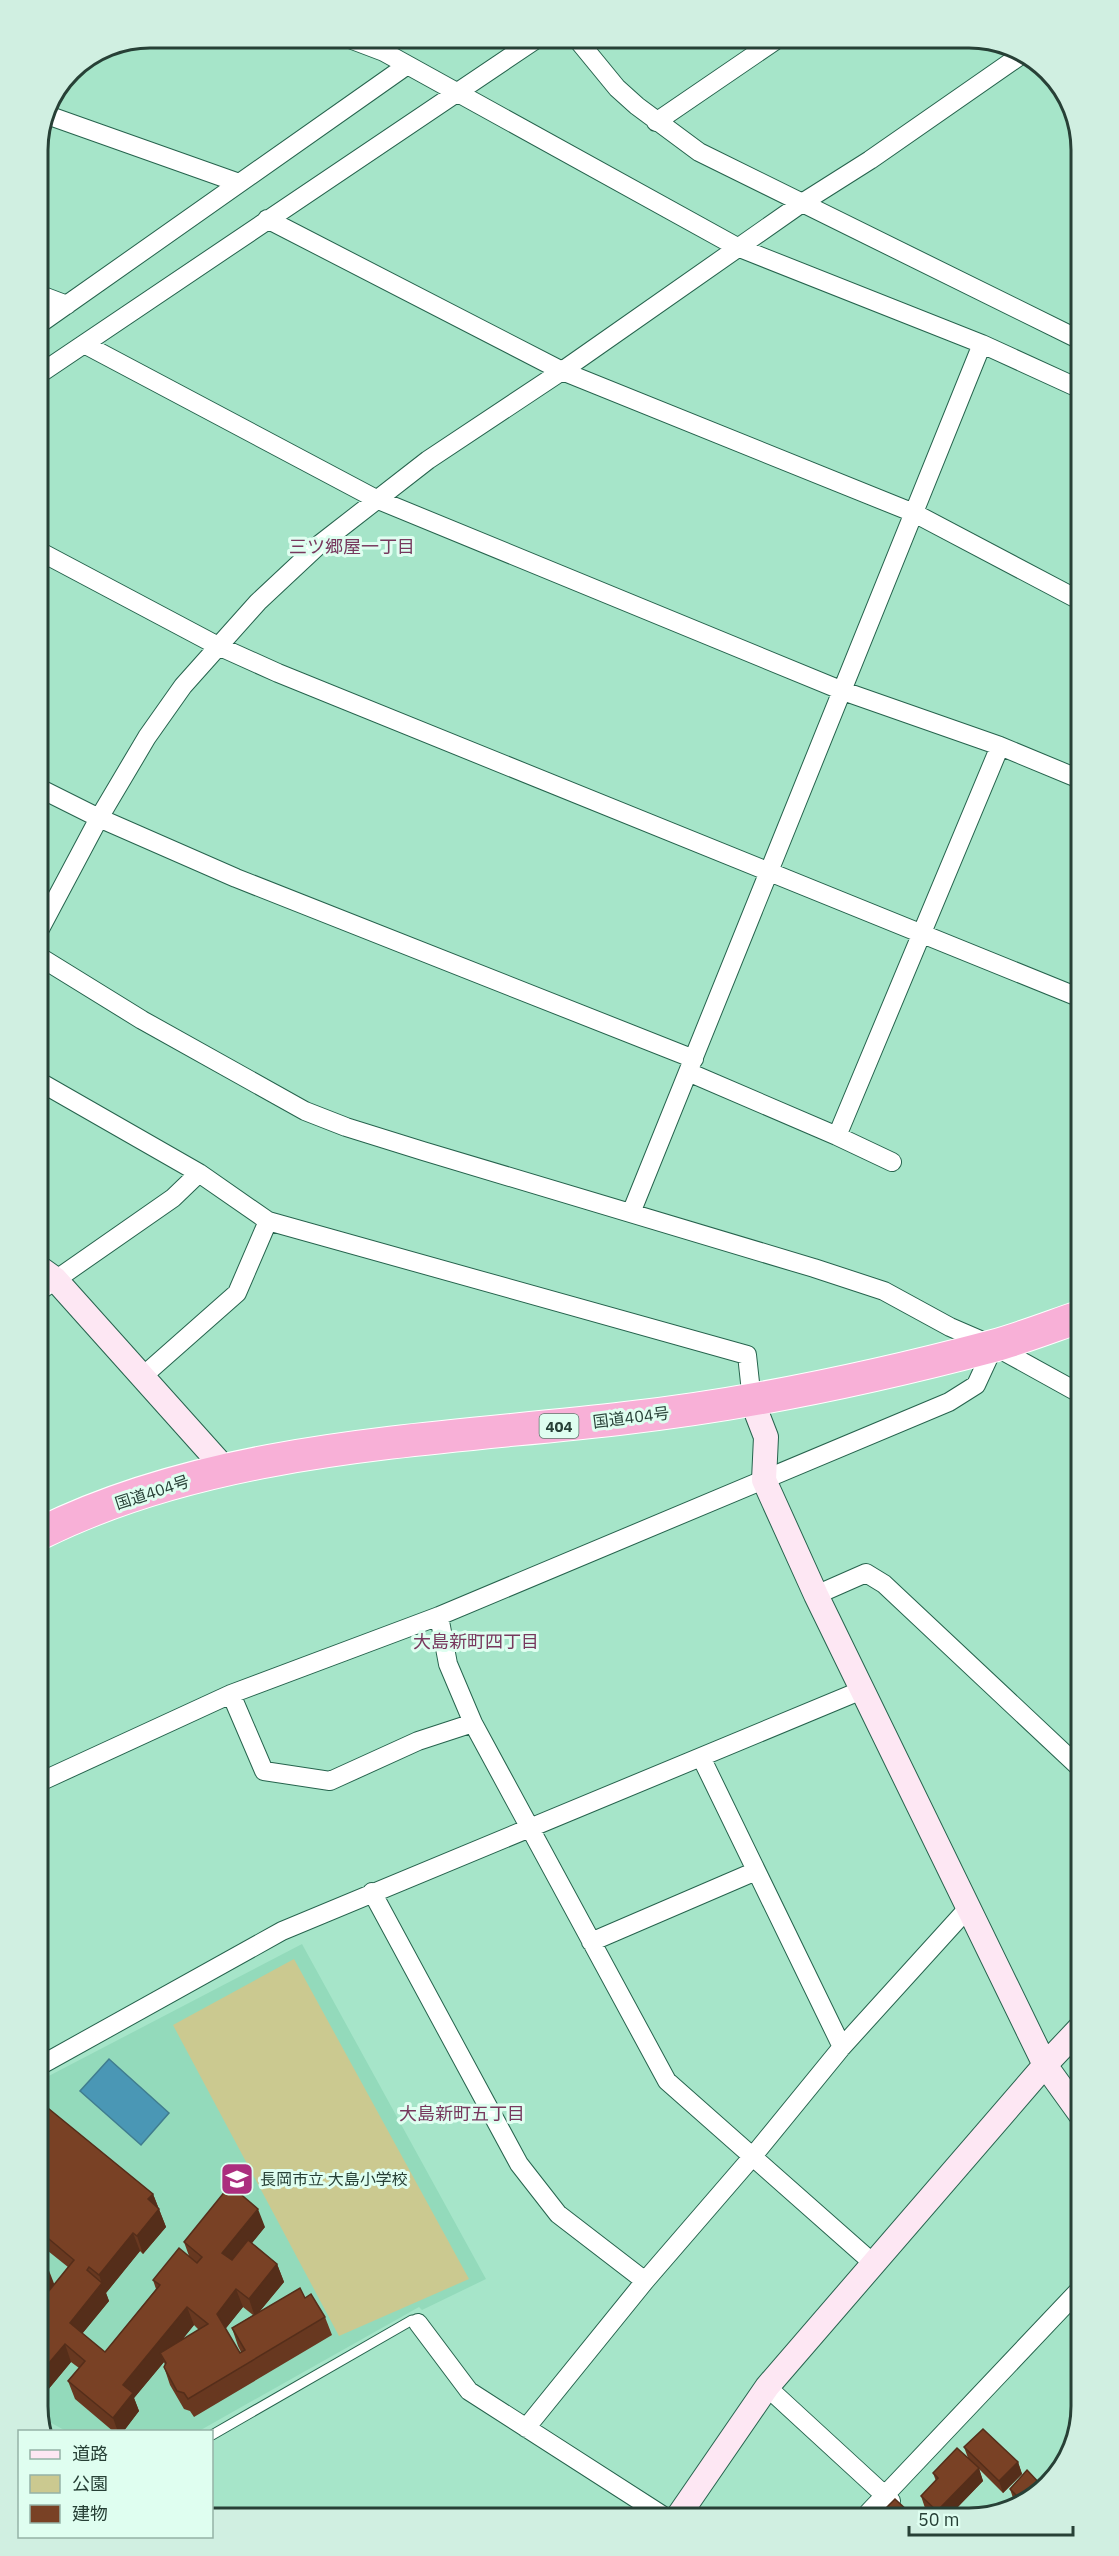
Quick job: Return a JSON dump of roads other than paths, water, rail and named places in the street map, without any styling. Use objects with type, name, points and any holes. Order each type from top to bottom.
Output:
[{"type":"highway","name":"国道404号","points":[[48,1530],[136,1494],[226,1470],[306,1453],[629,1418],[752,1401],[854,1380],[994,1346],[1071,1320]]},
{"type":"street","points":[[373,48],[737,248],[982,344],[1071,385]]},
{"type":"street","points":[[48,368],[455,91],[522,48]]},
{"type":"street","points":[[584,48],[617,88],[656,122],[699,152],[1071,336]]},
{"type":"street","points":[[656,122],[764,48]]},
{"type":"street","points":[[48,914],[99,818],[147,737],[183,686],[258,602],[320,544],[428,460],[562,371],[802,203],[870,160],[1015,59]]},
{"type":"street","points":[[48,318],[406,66]]},
{"type":"street","points":[[54,117],[238,183]]},
{"type":"street","points":[[267,219],[562,371],[914,513],[1071,596]]},
{"type":"street","points":[[48,298],[67,305]]},
{"type":"street","points":[[84,344],[376,500],[843,691],[1000,746],[1071,776]]},
{"type":"street","points":[[631,1213],[982,344]]},
{"type":"street","points":[[48,556],[218,646],[1071,994]]},
{"type":"street","points":[[837,1136],[1000,746]]},
{"type":"street","points":[[48,792],[99,818],[236,878],[691,1066],[892,1162]]},
{"type":"street","points":[[48,962],[142,1020],[305,1111],[368,1134],[884,1291],[950,1327],[994,1346],[1071,1389]]},
{"type":"street","points":[[48,1087],[199,1173],[268,1221],[747,1355],[752,1401],[766,1437],[764,1480],[816,1595],[1044,2065],[1071,2101]]},
{"type":"street","points":[[48,1277],[173,1197],[199,1173]]},
{"type":"street","points":[[143,1376],[237,1293],[268,1221]]},
{"type":"street","points":[[48,1282],[143,1376],[226,1470]]},
{"type":"street","points":[[48,1779],[231,1694],[439,1616],[700,1504],[764,1480],[949,1402],[976,1385],[994,1346]]},
{"type":"street","points":[[816,1595],[866,1573],[884,1584],[1071,1760]]},
{"type":"street","points":[[439,1616],[448,1664],[473,1724],[667,2081],[873,2264]]},
{"type":"street","points":[[48,2061],[282,1931],[862,1690]]},
{"type":"street","points":[[231,1694],[264,1771],[330,1781],[418,1741],[473,1724]]},
{"type":"street","points":[[701,1757],[842,2046]]},
{"type":"street","points":[[591,1941],[756,1871]]},
{"type":"street","points":[[372,1892],[519,2164],[558,2214],[645,2281]]},
{"type":"street","points":[[526,2428],[645,2281],[753,2156],[842,2046],[969,1907]]},
{"type":"street","points":[[684,2508],[767,2386],[1044,2065],[1071,2037]]},
{"type":"street","points":[[872,2508],[1071,2299]]},
{"type":"street","points":[[418,2323],[469,2391],[651,2508]]},
{"type":"street","points":[[767,2386],[898,2508]]},
{"type":"lane","points":[[213,2434],[412,2320],[418,2323]]},
{"type":"water","points":[[109,2059],[169,2113],[141,2145],[80,2091]]},
{"type":"place","name":"長岡市立 大島小学校","points":[[237,2179]]},
{"type":"district","name":"三ツ郷屋一丁目","points":[[352,546]]},
{"type":"district","name":"大島新町四丁目","points":[[476,1641]]},
{"type":"district","name":"大島新町五丁目","points":[[462,2113]]}]
